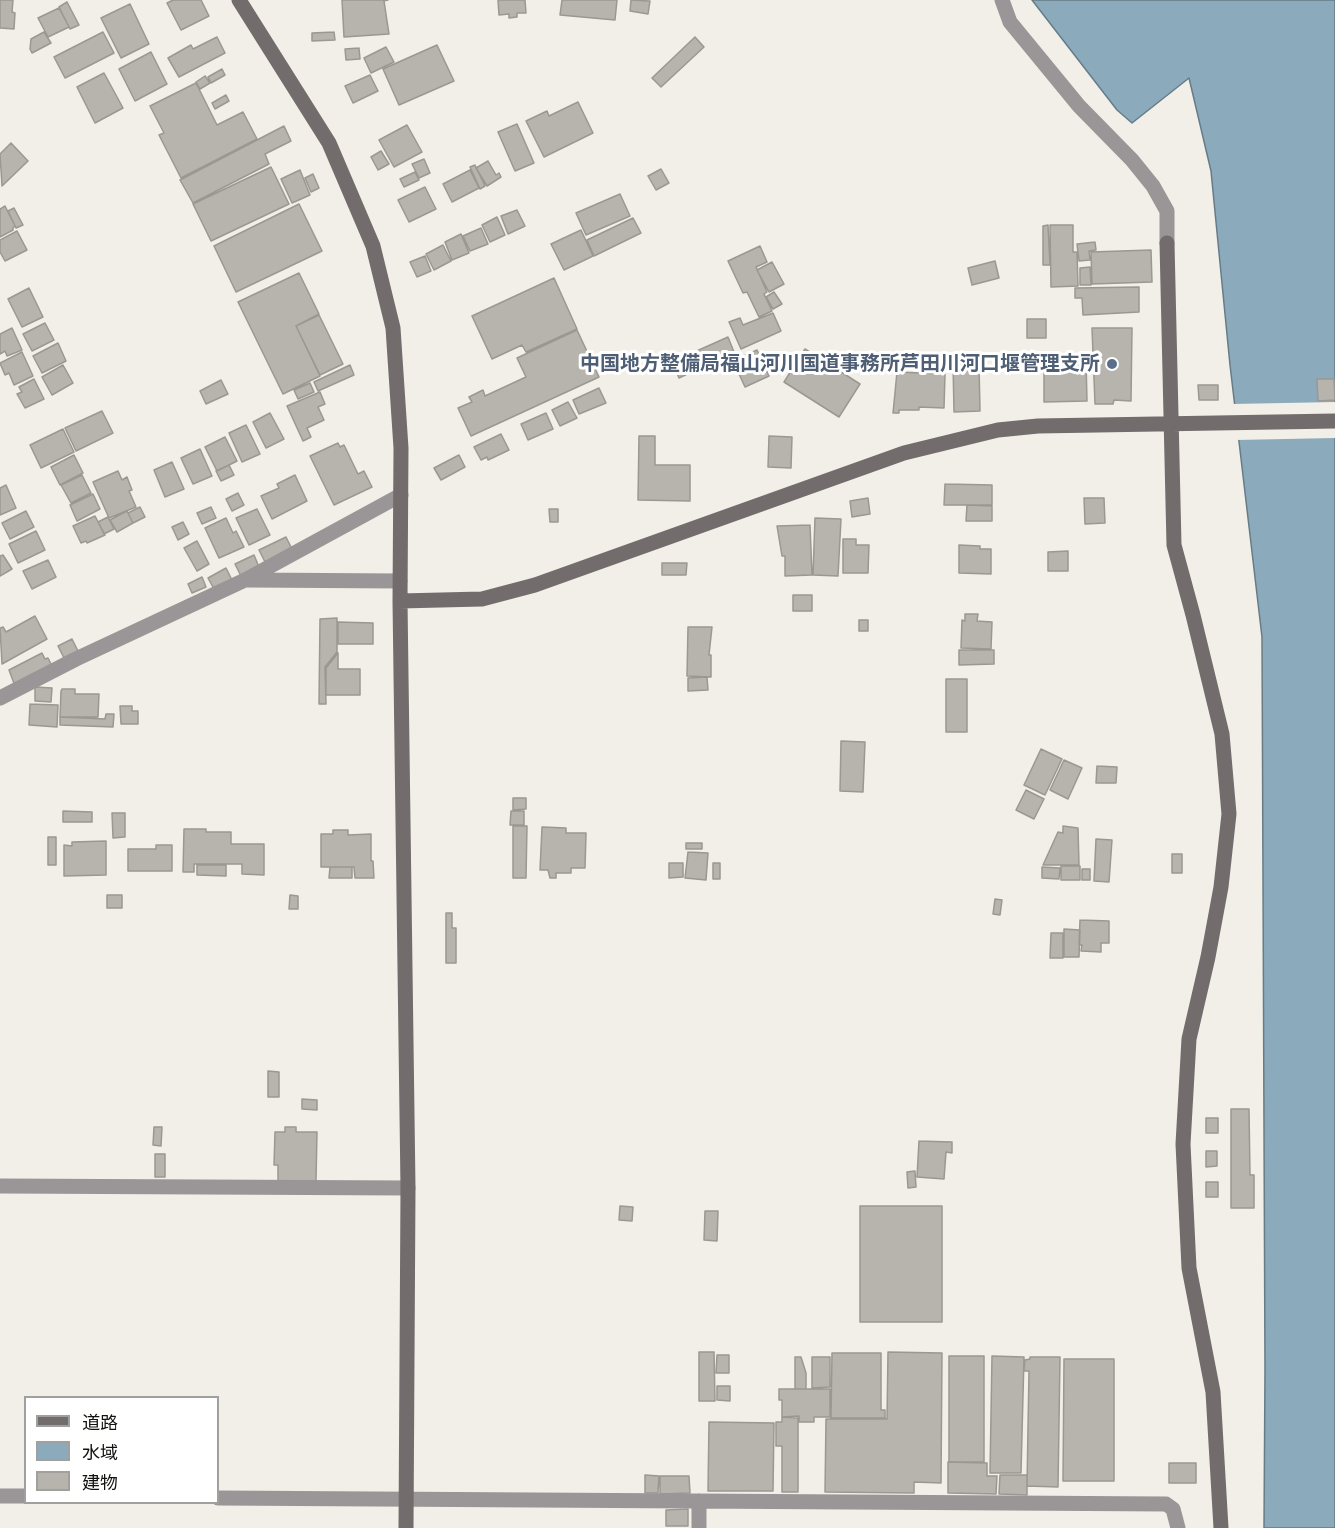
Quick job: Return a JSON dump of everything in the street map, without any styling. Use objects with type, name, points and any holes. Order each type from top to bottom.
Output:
[{"type":"street","points":[[239,0],[329,143],[373,246],[393,328],[401,448],[400,601],[408,1188],[406,1528]]},
{"type":"street","points":[[1002,0],[1011,22],[1079,106],[1154,186],[1167,210],[1174,545],[1222,734],[1229,814],[1221,887],[1189,1039],[1183,1144],[1189,1268],[1213,1392],[1221,1528]]},
{"type":"street","points":[[400,601],[482,599],[535,585],[904,453],[998,430],[1038,426],[1335,422]]},
{"type":"street","points":[[0,698],[76,659],[245,580],[401,495]]},
{"type":"street","points":[[245,580],[400,581]]},
{"type":"street","points":[[0,1186],[408,1188]]},
{"type":"street","points":[[0,1496],[24,1496]]},
{"type":"street","points":[[219,1498],[1166,1504],[1173,1509],[1178,1528]]},
{"type":"street","points":[[699,1501],[699,1528]]},
{"type":"water","points":[[1032,0],[1335,0],[1335,1528],[1264,1528],[1262,637],[1230,365],[1211,171],[1189,78],[1132,123],[1117,110]]},
{"type":"pier","points":[[1335,402],[1335,438],[1236,440],[1232,404]]},
{"type":"building","points":[[0,0],[13,0],[14,29],[0,28]]},
{"type":"building","points":[[173,0],[201,0],[209,16],[181,30],[167,3]]},
{"type":"building","points":[[342,0],[388,0],[384,1],[389,34],[344,37]]},
{"type":"building","points":[[498,0],[525,0],[526,13],[517,13],[517,17],[509,18],[509,14],[499,15]]},
{"type":"building","points":[[562,0],[617,0],[615,20],[560,15]]},
{"type":"building","points":[[631,0],[650,1],[648,14],[630,11]]},
{"type":"building","points":[[67,2],[79,25],[70,29],[59,7]]},
{"type":"building","points":[[130,4],[149,44],[121,58],[101,18]]},
{"type":"building","points":[[59,8],[69,27],[48,37],[38,18]]},
{"type":"building","points":[[44,32],[51,43],[32,53],[31,39]]},
{"type":"building","points":[[103,32],[114,53],[65,78],[54,57]]},
{"type":"building","points":[[334,32],[335,40],[312,41],[312,33]]},
{"type":"building","points":[[217,37],[225,53],[179,77],[168,58],[191,45],[193,49]]},
{"type":"building","points":[[695,37],[704,47],[661,87],[652,78]]},
{"type":"building","points":[[437,45],[454,81],[399,105],[383,69]]},
{"type":"building","points":[[386,47],[394,62],[371,73],[364,58]]},
{"type":"building","points":[[359,48],[360,59],[346,60],[345,49]]},
{"type":"building","points":[[151,52],[167,84],[135,101],[119,69]]},
{"type":"building","points":[[222,69],[225,75],[211,83],[208,77]]},
{"type":"building","points":[[104,73],[123,108],[95,123],[77,87]]},
{"type":"building","points":[[370,75],[378,91],[353,103],[345,86]]},
{"type":"building","points":[[205,76],[210,83],[200,89],[196,82]]},
{"type":"building","points":[[196,83],[217,125],[243,112],[257,139],[181,178],[159,135],[164,133],[150,106]]},
{"type":"building","points":[[226,95],[229,101],[215,109],[212,103]]},
{"type":"building","points":[[578,102],[593,133],[544,157],[526,121],[547,111],[549,116]]},
{"type":"building","points":[[517,124],[534,163],[515,171],[498,132]]},
{"type":"building","points":[[407,125],[422,152],[394,167],[379,140]]},
{"type":"building","points":[[284,126],[291,141],[265,154],[269,164],[193,203],[180,180]]},
{"type":"building","points":[[11,143],[28,161],[2,186],[0,154]]},
{"type":"building","points":[[381,151],[389,164],[378,170],[371,157]]},
{"type":"building","points":[[424,159],[430,173],[419,178],[412,164]]},
{"type":"building","points":[[488,161],[496,175],[499,173],[501,177],[487,186],[476,168]]},
{"type":"building","points":[[475,165],[485,186],[480,189],[470,167]]},
{"type":"building","points":[[271,167],[289,204],[211,241],[193,204]]},
{"type":"building","points":[[661,169],[669,183],[656,190],[648,176]]},
{"type":"building","points":[[300,170],[310,195],[292,203],[281,179]]},
{"type":"building","points":[[470,170],[479,188],[452,202],[443,184]]},
{"type":"building","points":[[415,172],[419,180],[404,187],[400,179]]},
{"type":"building","points":[[313,174],[319,188],[311,192],[305,178]]},
{"type":"building","points":[[425,187],[436,209],[409,222],[398,200]]},
{"type":"building","points":[[620,194],[630,216],[586,235],[576,213]]},
{"type":"building","points":[[299,204],[322,251],[236,292],[214,246]]},
{"type":"building","points":[[5,206],[15,226],[13,230],[0,237],[0,209]]},
{"type":"building","points":[[14,208],[23,225],[16,228],[8,211]]},
{"type":"building","points":[[517,210],[525,226],[508,234],[501,216]]},
{"type":"building","points":[[497,217],[505,235],[490,242],[482,225]]},
{"type":"building","points":[[633,218],[641,233],[594,256],[587,240]]},
{"type":"building","points":[[1048,225],[1050,265],[1043,265],[1043,226]]},
{"type":"building","points":[[1050,225],[1073,225],[1073,252],[1077,252],[1078,286],[1051,287]]},
{"type":"building","points":[[481,228],[488,244],[470,251],[463,236]]},
{"type":"building","points":[[581,230],[593,256],[564,270],[551,244]]},
{"type":"building","points":[[17,231],[27,250],[5,261],[0,252],[0,240]]},
{"type":"building","points":[[461,234],[469,253],[452,260],[445,242]]},
{"type":"building","points":[[1095,242],[1096,250],[1089,251],[1090,260],[1079,261],[1077,244]]},
{"type":"building","points":[[443,245],[451,261],[434,270],[426,254]]},
{"type":"building","points":[[760,246],[767,262],[756,267],[772,311],[759,317],[747,292],[743,293],[728,261]]},
{"type":"building","points":[[1151,250],[1152,282],[1092,284],[1091,252]]},
{"type":"building","points":[[425,256],[431,271],[417,277],[410,262]]},
{"type":"building","points":[[995,261],[999,278],[972,285],[968,268]]},
{"type":"building","points":[[772,262],[784,284],[769,292],[757,270]]},
{"type":"building","points":[[1090,267],[1091,285],[1080,285],[1080,268]]},
{"type":"building","points":[[299,273],[319,314],[296,326],[320,376],[283,394],[238,302]]},
{"type":"building","points":[[554,278],[577,329],[526,352],[522,345],[492,359],[472,316]]},
{"type":"building","points":[[1139,287],[1139,312],[1083,315],[1082,298],[1075,298],[1075,288]]},
{"type":"building","points":[[29,288],[43,317],[22,327],[8,299]]},
{"type":"building","points":[[774,292],[782,304],[773,309],[766,297]]},
{"type":"building","points":[[773,313],[781,331],[741,349],[729,322],[740,318],[743,325]]},
{"type":"building","points":[[319,315],[343,364],[320,375],[296,326]]},
{"type":"building","points":[[1027,319],[1046,319],[1046,338],[1027,338]]},
{"type":"building","points":[[45,323],[54,340],[32,351],[23,334]]},
{"type":"building","points":[[12,328],[22,350],[7,356],[5,351],[0,354],[0,334]]},
{"type":"building","name":"中国地方整備局福山河川国道事務所芦田川河口堰管理支所","points":[[1092,328],[1132,328],[1131,401],[1114,400],[1113,404],[1095,404]]},
{"type":"building","points":[[577,330],[599,377],[471,436],[458,408],[472,402],[469,397],[483,390],[485,396],[526,377],[517,358]]},
{"type":"building","points":[[728,337],[734,352],[679,378],[672,362]]},
{"type":"building","points":[[58,343],[66,361],[42,373],[33,356]]},
{"type":"building","points":[[805,349],[860,384],[839,417],[784,382]]},
{"type":"building","points":[[757,350],[769,376],[745,387],[733,361]]},
{"type":"building","points":[[22,352],[33,376],[14,385],[9,373],[5,375],[0,363]]},
{"type":"building","points":[[1086,361],[1087,401],[1044,402],[1044,362]]},
{"type":"building","points":[[953,364],[979,364],[980,411],[954,412]]},
{"type":"building","points":[[63,365],[73,383],[52,395],[42,377]]},
{"type":"building","points":[[350,365],[354,375],[318,391],[314,382]]},
{"type":"building","points":[[897,372],[945,374],[944,408],[919,407],[919,410],[899,410],[899,413],[893,413]]},
{"type":"building","points":[[34,379],[44,399],[25,408],[17,394],[22,392],[19,387]]},
{"type":"building","points":[[1317,379],[1334,379],[1335,400],[1318,401]]},
{"type":"building","points":[[221,380],[228,394],[206,404],[200,391]]},
{"type":"building","points":[[310,383],[314,392],[298,399],[294,390]]},
{"type":"building","points":[[1198,385],[1218,385],[1218,400],[1199,400]]},
{"type":"building","points":[[599,388],[606,403],[579,414],[573,400]]},
{"type":"building","points":[[320,392],[325,404],[318,407],[324,420],[307,428],[311,437],[303,441],[287,406]]},
{"type":"building","points":[[568,402],[577,418],[560,426],[552,410]]},
{"type":"building","points":[[102,411],[113,433],[76,451],[65,428]]},
{"type":"building","points":[[270,413],[284,439],[266,448],[253,422]]},
{"type":"building","points":[[546,413],[553,429],[528,440],[521,424]]},
{"type":"building","points":[[246,425],[260,454],[242,462],[229,433]]},
{"type":"building","points":[[63,429],[74,452],[41,468],[30,445]]},
{"type":"building","points":[[501,434],[509,450],[488,460],[487,457],[481,460],[474,447]]},
{"type":"building","points":[[639,436],[655,436],[655,465],[690,465],[690,501],[638,500]]},
{"type":"building","points":[[769,436],[792,437],[791,468],[768,467]]},
{"type":"building","points":[[225,437],[237,461],[217,471],[205,447]]},
{"type":"building","points":[[338,443],[340,447],[344,445],[358,474],[364,471],[372,487],[334,505],[310,456]]},
{"type":"building","points":[[200,449],[212,476],[193,484],[181,458]]},
{"type":"building","points":[[74,455],[83,473],[60,485],[51,467]]},
{"type":"building","points":[[459,455],[465,467],[441,480],[434,468]]},
{"type":"building","points":[[172,462],[184,489],[165,497],[154,470]]},
{"type":"building","points":[[229,465],[234,475],[221,481],[216,471]]},
{"type":"building","points":[[118,471],[122,480],[127,477],[132,490],[129,491],[136,507],[109,518],[93,482]]},
{"type":"building","points":[[82,475],[91,493],[71,503],[61,485]]},
{"type":"building","points":[[295,475],[307,501],[272,519],[261,496],[279,488],[277,484]]},
{"type":"building","points":[[945,484],[992,485],[992,505],[944,505]]},
{"type":"building","points":[[6,485],[16,508],[0,515],[0,488]]},
{"type":"building","points":[[238,493],[244,505],[232,511],[226,499]]},
{"type":"building","points":[[93,494],[100,509],[77,521],[70,505]]},
{"type":"building","points":[[868,498],[870,514],[852,517],[850,501]]},
{"type":"building","points":[[1084,498],[1104,498],[1105,523],[1085,524]]},
{"type":"building","points":[[967,505],[992,506],[992,521],[966,521]]},
{"type":"building","points":[[140,507],[145,517],[133,523],[128,513]]},
{"type":"building","points":[[211,507],[216,518],[202,524],[197,513]]},
{"type":"building","points":[[257,509],[270,535],[249,545],[236,518]]},
{"type":"building","points":[[549,509],[558,509],[558,522],[550,522]]},
{"type":"building","points":[[26,511],[34,527],[10,539],[2,523]]},
{"type":"building","points":[[127,511],[133,523],[117,532],[110,520]]},
{"type":"building","points":[[95,516],[105,535],[87,543],[86,541],[81,543],[73,526]]},
{"type":"building","points":[[108,517],[114,529],[104,534],[98,522]]},
{"type":"building","points":[[226,518],[233,533],[236,531],[244,547],[219,558],[205,528]]},
{"type":"building","points":[[815,518],[841,519],[838,576],[813,575]]},
{"type":"building","points":[[183,522],[189,534],[178,540],[172,527]]},
{"type":"building","points":[[810,525],[812,575],[785,576],[785,556],[782,556],[777,526]]},
{"type":"building","points":[[36,531],[45,550],[18,563],[9,544]]},
{"type":"building","points":[[286,537],[292,549],[266,564],[259,550]]},
{"type":"building","points":[[843,539],[856,539],[856,545],[869,545],[868,573],[843,573]]},
{"type":"building","points":[[197,541],[209,564],[197,571],[184,548]]},
{"type":"building","points":[[959,545],[991,549],[991,574],[959,573]]},
{"type":"building","points":[[1068,551],[1068,571],[1048,571],[1048,552]]},
{"type":"building","points":[[3,555],[12,569],[0,576],[0,556]]},
{"type":"building","points":[[254,555],[259,567],[241,576],[235,564]]},
{"type":"building","points":[[48,560],[56,577],[32,589],[23,571]]},
{"type":"building","points":[[662,563],[687,563],[686,575],[662,575]]},
{"type":"building","points":[[226,568],[232,580],[214,589],[208,578]]},
{"type":"building","points":[[202,577],[206,587],[192,593],[188,584]]},
{"type":"building","points":[[793,595],[812,595],[812,611],[793,611]]},
{"type":"building","points":[[965,614],[978,614],[977,621],[992,622],[991,649],[961,648],[962,620],[965,621]]},
{"type":"building","points":[[35,616],[47,639],[2,664],[0,628],[3,627],[6,632]]},
{"type":"building","points":[[337,618],[337,652],[325,667],[326,704],[319,704],[320,619]]},
{"type":"building","points":[[859,620],[868,620],[868,631],[859,631]]},
{"type":"building","points":[[338,622],[373,623],[373,644],[338,644]]},
{"type":"building","points":[[688,627],[712,627],[709,655],[711,655],[711,677],[687,676]]},
{"type":"building","points":[[72,639],[79,653],[65,660],[58,646]]},
{"type":"building","points":[[959,650],[994,650],[994,664],[959,665]]},
{"type":"building","points":[[42,653],[45,659],[48,658],[53,668],[15,686],[9,670]]},
{"type":"building","points":[[338,653],[338,669],[360,669],[360,695],[326,695],[326,668]]},
{"type":"building","points":[[707,677],[708,690],[688,691],[688,678]]},
{"type":"building","points":[[946,679],[967,679],[967,732],[946,732]]},
{"type":"building","points":[[35,687],[52,688],[51,702],[35,701]]},
{"type":"building","points":[[62,689],[75,689],[75,694],[99,694],[98,717],[60,717]]},
{"type":"building","points":[[30,704],[58,705],[57,727],[29,725]]},
{"type":"building","points":[[120,706],[132,706],[132,711],[138,711],[138,724],[121,724]]},
{"type":"building","points":[[106,714],[114,714],[113,727],[60,725],[60,717],[105,719]]},
{"type":"building","points":[[841,741],[865,742],[863,792],[840,791]]},
{"type":"building","points":[[1041,749],[1062,759],[1045,795],[1024,785]]},
{"type":"building","points":[[1064,760],[1082,768],[1068,799],[1050,790]]},
{"type":"building","points":[[1097,766],[1117,767],[1116,783],[1096,783]]},
{"type":"building","points":[[1026,790],[1044,799],[1034,819],[1016,810]]},
{"type":"building","points":[[513,798],[526,798],[526,809],[513,810]]},
{"type":"building","points":[[63,811],[92,812],[92,822],[63,822]]},
{"type":"building","points":[[511,811],[524,811],[524,825],[510,825]]},
{"type":"building","points":[[112,813],[125,813],[125,837],[113,838]]},
{"type":"building","points":[[513,826],[527,826],[526,878],[513,878]]},
{"type":"building","points":[[1063,826],[1078,828],[1079,865],[1043,865],[1058,832],[1063,833]]},
{"type":"building","points":[[542,827],[566,828],[566,833],[586,833],[585,868],[571,868],[571,873],[556,873],[556,878],[550,878],[548,870],[540,870]]},
{"type":"building","points":[[184,829],[231,832],[231,844],[264,844],[264,875],[242,874],[242,864],[194,864],[194,872],[183,872]]},
{"type":"building","points":[[333,830],[348,830],[348,835],[371,834],[371,861],[373,861],[374,878],[355,878],[354,867],[321,867],[321,834],[333,834]]},
{"type":"building","points":[[48,837],[56,837],[56,865],[48,865]]},
{"type":"building","points":[[1096,839],[1112,840],[1109,882],[1094,881]]},
{"type":"building","points":[[106,841],[106,875],[64,876],[64,845],[72,846],[72,842]]},
{"type":"building","points":[[686,843],[702,843],[702,849],[686,849]]},
{"type":"building","points":[[156,845],[172,845],[172,871],[128,871],[128,849],[156,849]]},
{"type":"building","points":[[688,852],[708,853],[706,880],[685,878]]},
{"type":"building","points":[[1172,854],[1182,854],[1182,873],[1172,873]]},
{"type":"building","points":[[669,863],[683,863],[683,877],[669,878]]},
{"type":"building","points":[[713,863],[720,863],[720,879],[713,879]]},
{"type":"building","points":[[197,865],[226,865],[226,876],[197,875]]},
{"type":"building","points":[[1061,866],[1080,866],[1080,880],[1061,880]]},
{"type":"building","points":[[330,867],[352,867],[352,878],[329,878]]},
{"type":"building","points":[[1042,867],[1060,868],[1059,879],[1042,878]]},
{"type":"building","points":[[1082,869],[1090,869],[1090,880],[1082,880]]},
{"type":"building","points":[[107,895],[122,895],[122,908],[107,908]]},
{"type":"building","points":[[290,895],[298,896],[298,909],[289,909]]},
{"type":"building","points":[[995,899],[1002,900],[1000,915],[993,914]]},
{"type":"building","points":[[446,913],[452,913],[452,928],[456,928],[456,963],[446,963]]},
{"type":"building","points":[[1080,920],[1109,921],[1109,943],[1101,943],[1101,952],[1081,951],[1082,945],[1079,945]]},
{"type":"building","points":[[1064,929],[1080,930],[1079,957],[1064,957]]},
{"type":"building","points":[[1051,933],[1063,933],[1063,958],[1050,958]]},
{"type":"building","points":[[268,1071],[279,1072],[279,1097],[268,1097]]},
{"type":"building","points":[[302,1099],[317,1100],[317,1110],[302,1109]]},
{"type":"building","points":[[1231,1109],[1249,1109],[1250,1175],[1254,1175],[1254,1208],[1231,1208]]},
{"type":"building","points":[[1206,1118],[1218,1118],[1218,1133],[1206,1133]]},
{"type":"building","points":[[154,1127],[162,1127],[161,1146],[153,1145]]},
{"type":"building","points":[[285,1127],[296,1127],[296,1132],[317,1132],[316,1181],[278,1181],[278,1165],[274,1165],[275,1132],[285,1132]]},
{"type":"building","points":[[919,1141],[952,1142],[952,1153],[946,1152],[944,1179],[917,1177]]},
{"type":"building","points":[[1206,1151],[1217,1151],[1217,1166],[1206,1167]]},
{"type":"building","points":[[155,1154],[165,1154],[165,1177],[155,1177]]},
{"type":"building","points":[[915,1171],[916,1187],[908,1188],[907,1172]]},
{"type":"building","points":[[1206,1182],[1218,1182],[1218,1197],[1206,1197]]},
{"type":"building","points":[[620,1206],[633,1207],[632,1221],[619,1220]]},
{"type":"building","points":[[860,1206],[942,1206],[942,1322],[860,1322]]},
{"type":"building","points":[[705,1211],[718,1211],[717,1241],[704,1240]]},
{"type":"building","points":[[699,1352],[714,1352],[715,1401],[699,1401]]},
{"type":"building","points":[[888,1352],[942,1353],[941,1483],[914,1482],[914,1493],[825,1492],[826,1419],[887,1419]]},
{"type":"building","points":[[832,1353],[881,1353],[881,1410],[885,1410],[885,1418],[831,1418]]},
{"type":"building","points":[[717,1355],[729,1355],[729,1373],[716,1373]]},
{"type":"building","points":[[949,1356],[984,1356],[984,1462],[949,1462]]},
{"type":"building","points":[[992,1356],[1024,1357],[1021,1473],[990,1473]]},
{"type":"building","points":[[795,1357],[801,1357],[806,1373],[806,1389],[795,1389]]},
{"type":"building","points":[[812,1357],[830,1357],[830,1387],[812,1388]]},
{"type":"building","points":[[1030,1357],[1060,1357],[1058,1487],[1027,1486],[1029,1371],[1024,1371],[1025,1360]]},
{"type":"building","points":[[1064,1359],[1114,1359],[1114,1481],[1063,1481]]},
{"type":"building","points":[[717,1386],[730,1386],[730,1401],[717,1400]]},
{"type":"building","points":[[779,1389],[830,1389],[830,1417],[814,1417],[814,1422],[799,1422],[799,1416],[782,1417],[782,1400],[779,1400]]},
{"type":"building","points":[[782,1417],[798,1418],[798,1492],[782,1492],[782,1446],[776,1446],[776,1422],[782,1422]]},
{"type":"building","points":[[709,1422],[774,1423],[773,1491],[708,1491]]},
{"type":"building","points":[[948,1462],[987,1463],[987,1476],[997,1476],[996,1494],[948,1493]]},
{"type":"building","points":[[1169,1463],[1196,1463],[1196,1483],[1169,1483]]},
{"type":"building","points":[[645,1475],[659,1476],[658,1493],[645,1493]]},
{"type":"building","points":[[1000,1475],[1027,1475],[1027,1495],[999,1494]]},
{"type":"building","points":[[660,1476],[689,1476],[690,1493],[660,1494]]},
{"type":"building","points":[[688,1509],[688,1526],[666,1526],[666,1510]]},
{"type":"place","name":"中国地方整備局福山河川国道事務所芦田川河口堰管理支所","points":[[1112,364]]}]
